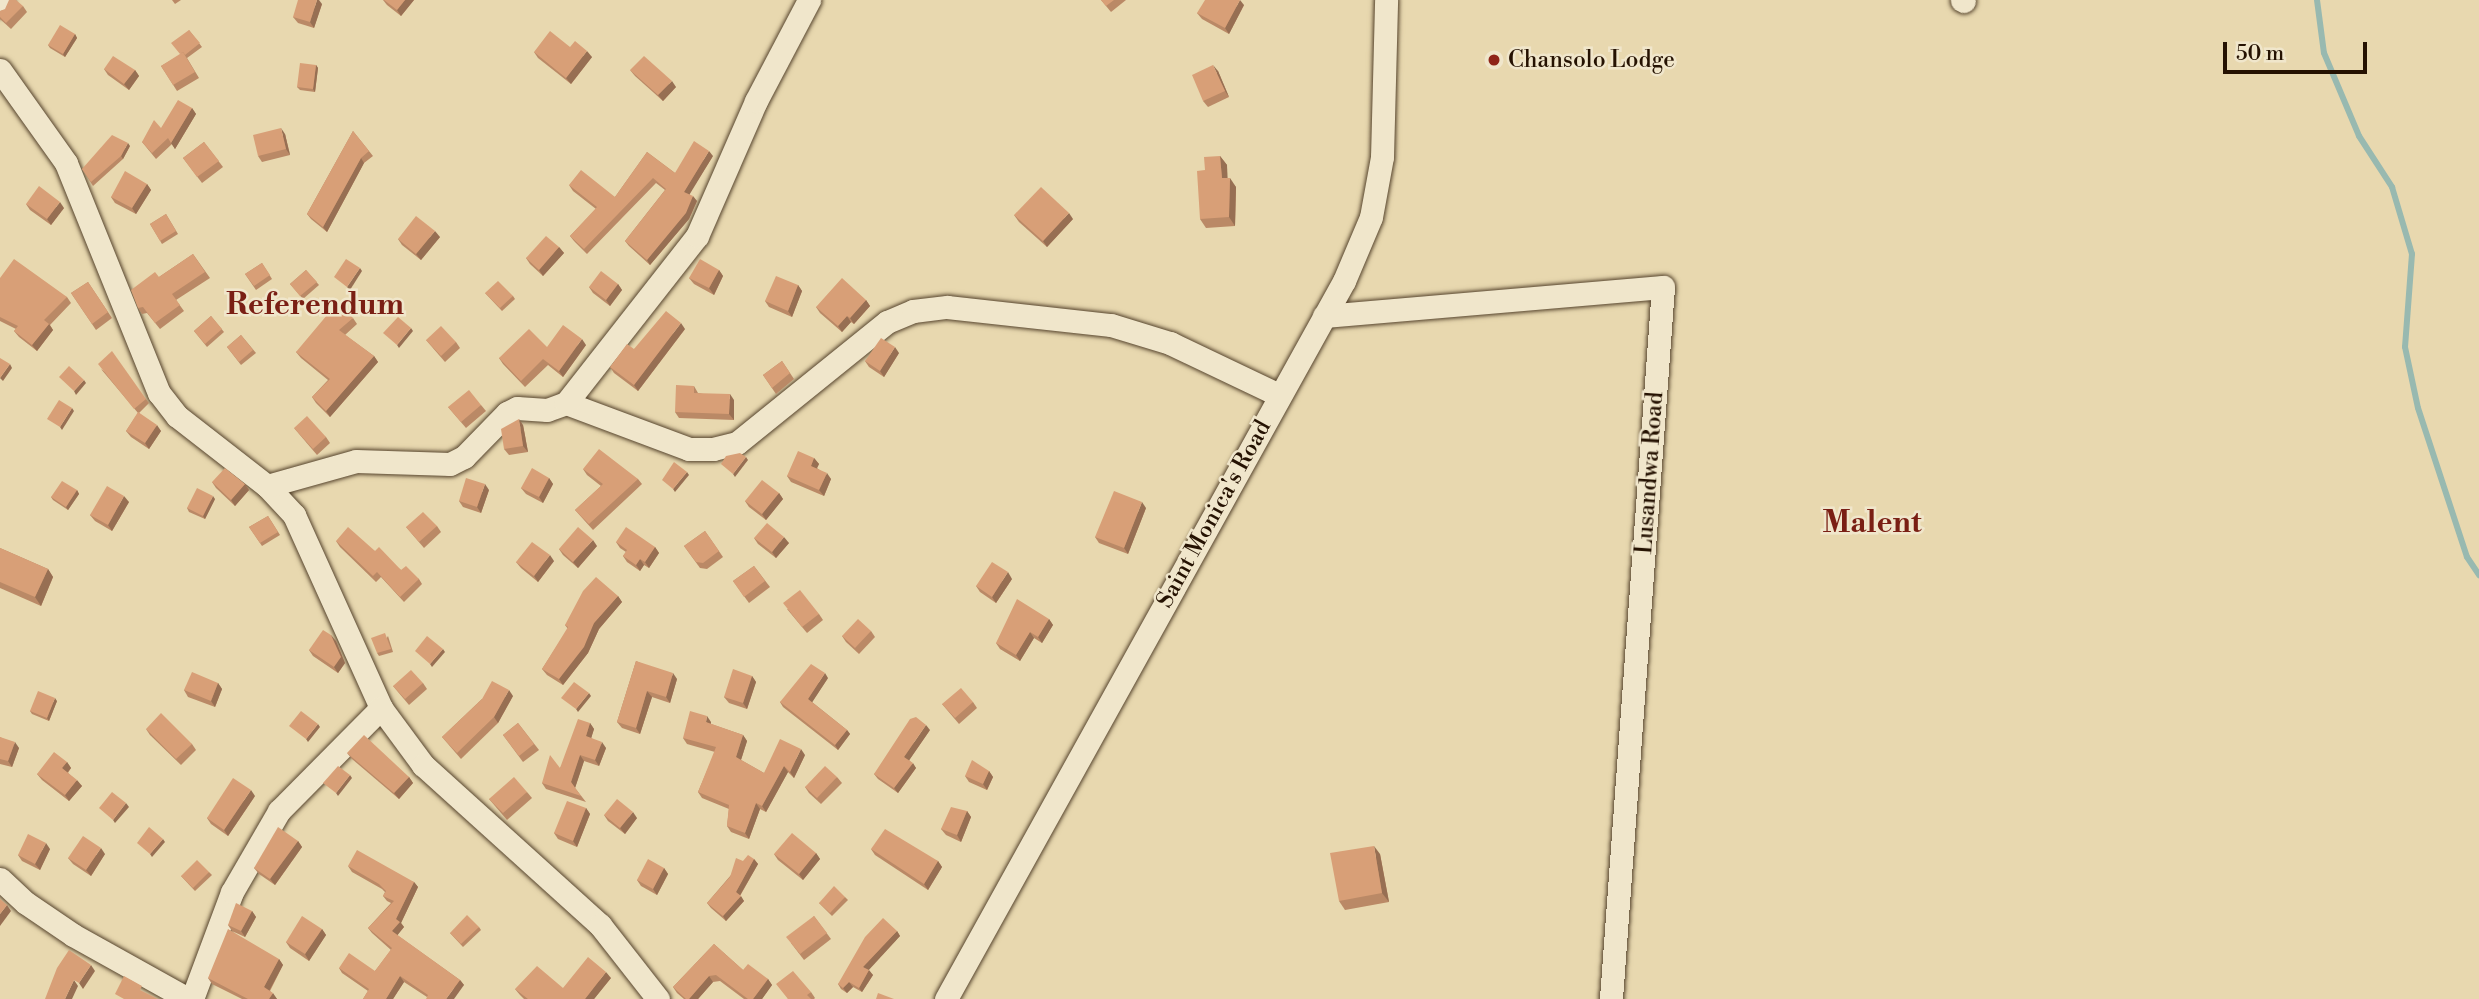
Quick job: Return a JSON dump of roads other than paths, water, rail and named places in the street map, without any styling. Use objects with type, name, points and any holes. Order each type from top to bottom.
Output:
[{"type":"street","points":[[0,5],[2,0]]},
{"type":"street","points":[[268,486],[356,461],[450,464],[464,457],[507,414],[517,408],[547,410],[566,403],[697,236],[756,101],[809,0]]},
{"type":"street","name":"Saint Monica's Road","points":[[946,999],[1324,316],[1371,217],[1382,157],[1385,0]]},
{"type":"street","points":[[0,70],[66,163],[159,393],[177,416],[268,486],[294,515],[318,560],[381,708],[423,765],[600,925],[658,999]]},
{"type":"street","name":"Lusandwa Road","points":[[1324,316],[1663,287],[1611,999]]},
{"type":"street","points":[[566,403],[689,449],[737,443],[887,322],[913,311],[947,307],[1111,325],[1170,343],[1279,395]]},
{"type":"street","points":[[0,879],[26,903],[73,935],[190,999],[232,892],[279,811],[381,708]]},
{"type":"waterway","points":[[2317,0],[2324,53],[2359,136],[2392,187],[2412,254],[2405,347],[2418,408],[2467,557],[2479,575]]},
{"type":"place","name":"Chansolo Lodge","points":[[1494,60]]},
{"type":"district","name":"Referendum","points":[[315,305]]},
{"type":"district","name":"Malent","points":[[1872,523]]}]
